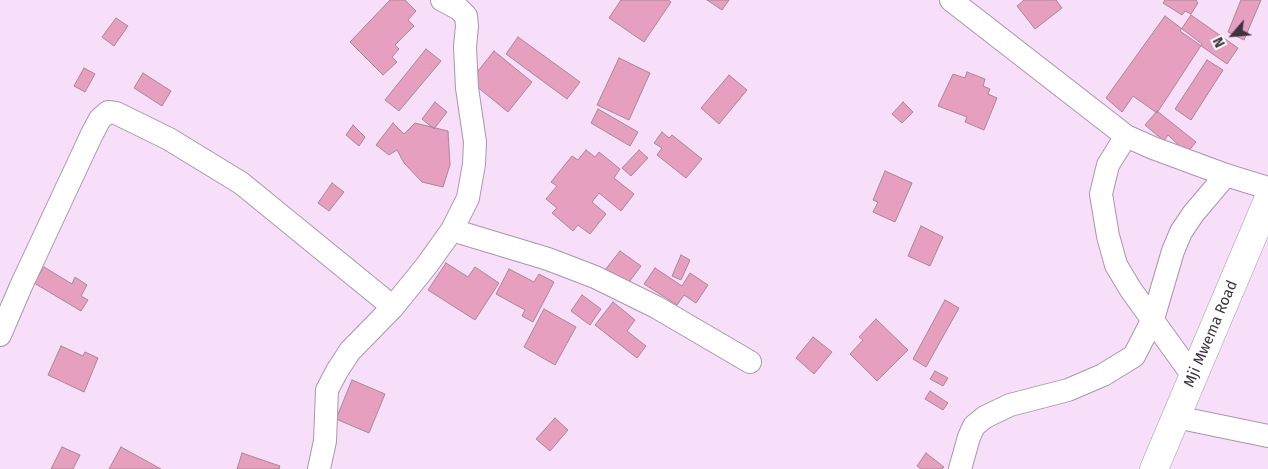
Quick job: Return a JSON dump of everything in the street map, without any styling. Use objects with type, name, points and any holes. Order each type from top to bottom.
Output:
[{"type":"main road","name":"Mji Mwema Road","points":[[1154,469],[1268,200]]},
{"type":"street","points":[[319,469],[325,440],[327,390],[336,371],[350,351],[393,307],[427,265],[452,230],[468,198],[474,164],[475,142],[467,88],[465,47],[468,26],[466,16],[442,0]]},
{"type":"street","points":[[956,2],[1126,136],[1226,175],[1268,188]]},
{"type":"street","points":[[0,335],[92,134],[100,118],[108,112],[116,113],[170,139],[241,183],[393,307]]},
{"type":"street","points":[[1126,136],[1108,165],[1101,194],[1108,236],[1116,264],[1131,290],[1194,376]]},
{"type":"street","points":[[960,469],[974,426],[985,417],[1010,405],[1068,390],[1122,365],[1134,356],[1153,319],[1173,251],[1181,232],[1193,214],[1226,175]]},
{"type":"street","points":[[452,230],[548,259],[596,277],[656,307],[750,362]]},
{"type":"street","points":[[1176,417],[1268,436]]},
{"type":"building","points":[[390,0],[405,0],[416,11],[408,20],[414,26],[395,45],[399,49],[392,57],[397,62],[383,75],[350,42]]},
{"type":"building","points":[[621,0],[668,0],[671,2],[644,42],[609,18]]},
{"type":"building","points":[[707,0],[729,0],[722,10]]},
{"type":"building","points":[[1024,0],[1056,0],[1062,8],[1035,29],[1017,6]]},
{"type":"building","points":[[1165,0],[1196,0],[1198,3],[1191,14],[1185,11],[1182,15],[1163,3]]},
{"type":"building","points":[[1241,0],[1261,0],[1244,40],[1228,32]]},
{"type":"building","points":[[1191,15],[1238,48],[1227,64],[1180,31]]},
{"type":"building","points":[[1165,16],[1202,44],[1157,113],[1133,96],[1122,112],[1106,98]]},
{"type":"building","points":[[116,18],[128,26],[114,46],[102,37]]},
{"type":"building","points":[[518,37],[580,82],[567,99],[506,54]]},
{"type":"building","points":[[426,49],[441,61],[399,111],[385,100]]},
{"type":"building","points":[[494,51],[532,82],[508,112],[470,81]]},
{"type":"building","points":[[619,58],[650,73],[629,120],[597,105]]},
{"type":"building","points":[[1207,60],[1223,70],[1191,120],[1175,109]]},
{"type":"building","points":[[84,68],[95,74],[85,92],[74,86]]},
{"type":"building","points":[[967,72],[985,79],[983,86],[990,89],[988,94],[997,98],[984,130],[965,122],[967,117],[938,106],[953,74],[965,78]]},
{"type":"building","points":[[143,73],[171,91],[162,106],[134,88]]},
{"type":"building","points":[[729,75],[747,90],[719,124],[701,108]]},
{"type":"building","points":[[435,102],[447,112],[434,129],[422,119]]},
{"type":"building","points":[[903,102],[913,112],[902,123],[892,114]]},
{"type":"building","points":[[598,109],[638,132],[630,146],[591,123]]},
{"type":"building","points":[[1157,111],[1196,142],[1187,153],[1168,135],[1164,141],[1145,125]]},
{"type":"building","points":[[393,123],[404,134],[415,123],[448,131],[450,165],[443,187],[422,182],[404,163],[397,150],[389,155],[376,145]]},
{"type":"building","points":[[353,125],[365,137],[359,146],[346,135]]},
{"type":"building","points":[[662,132],[669,138],[672,135],[702,159],[686,178],[657,155],[662,148],[654,143]]},
{"type":"building","points":[[586,150],[595,157],[599,152],[620,169],[614,178],[634,194],[621,211],[599,193],[592,202],[606,214],[590,234],[578,225],[573,231],[552,213],[557,208],[546,199],[557,186],[551,182],[572,156],[578,160]]},
{"type":"building","points":[[639,150],[648,158],[631,176],[622,168]]},
{"type":"building","points":[[885,171],[912,183],[895,222],[873,212],[878,202],[873,200]]},
{"type":"building","points":[[332,183],[344,192],[329,211],[318,203]]},
{"type":"building","points":[[921,226],[943,237],[930,266],[908,256]]},
{"type":"building","points":[[620,251],[641,266],[626,286],[605,270]]},
{"type":"building","points":[[681,255],[690,260],[681,280],[672,276]]},
{"type":"building","points":[[446,263],[468,277],[475,267],[499,283],[475,320],[428,290]]},
{"type":"building","points":[[44,267],[72,284],[75,277],[87,285],[81,296],[88,300],[81,311],[34,283]]},
{"type":"building","points":[[655,268],[682,286],[690,273],[708,285],[696,303],[684,295],[677,305],[644,284]]},
{"type":"building","points":[[509,269],[534,282],[539,274],[554,282],[533,322],[522,316],[525,310],[496,294]]},
{"type":"building","points":[[582,295],[601,309],[590,325],[571,311]]},
{"type":"building","points":[[945,300],[959,308],[926,367],[913,359]]},
{"type":"building","points":[[613,302],[635,320],[627,331],[646,346],[637,358],[595,325]]},
{"type":"building","points":[[544,309],[576,327],[555,365],[524,347]]},
{"type":"building","points":[[876,319],[908,350],[877,381],[850,354],[863,340],[859,337]]},
{"type":"building","points":[[813,337],[832,352],[814,374],[796,358]]},
{"type":"building","points":[[61,346],[83,356],[85,352],[98,358],[84,392],[48,375]]},
{"type":"building","points":[[935,371],[948,378],[943,386],[930,379]]},
{"type":"building","points":[[352,380],[385,394],[369,433],[336,419]]},
{"type":"building","points":[[930,391],[948,403],[943,410],[925,399]]},
{"type":"building","points":[[555,418],[568,430],[550,451],[536,439]]},
{"type":"building","points":[[62,447],[80,455],[73,469],[51,469]]},
{"type":"building","points":[[121,447],[161,469],[109,469]]},
{"type":"building","points":[[242,453],[280,466],[279,469],[237,469]]},
{"type":"building","points":[[926,453],[944,467],[942,469],[921,469],[917,466]]}]
